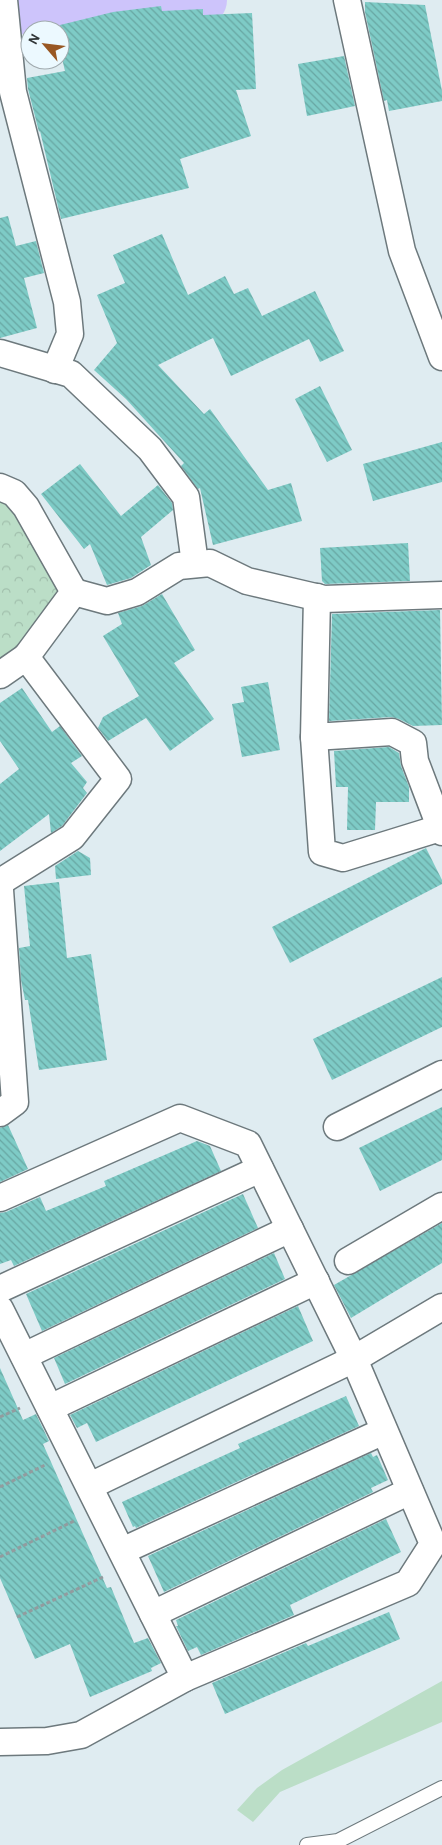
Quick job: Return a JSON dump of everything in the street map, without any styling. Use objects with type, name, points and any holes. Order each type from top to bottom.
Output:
[{"type":"street","points":[[4,0],[6,93],[67,302],[70,334],[55,370]]},
{"type":"street","points":[[347,0],[402,251],[442,357]]},
{"type":"street","points":[[0,353],[71,374],[150,449],[186,497],[195,564]]},
{"type":"street","points":[[0,487],[14,493],[26,507],[74,592],[107,602],[137,592],[179,566],[210,563],[247,581],[324,599],[442,595]]},
{"type":"street","points":[[0,675],[26,657],[74,592]]},
{"type":"street","points":[[314,738],[392,732],[413,743],[415,761],[441,830],[343,858],[322,852],[314,738],[317,597]]},
{"type":"street","points":[[0,882],[72,837],[118,778],[26,657]]},
{"type":"street","points":[[0,890],[15,1102],[0,1113]]},
{"type":"street","points":[[337,1127],[442,1074]]},
{"type":"street","points":[[0,1198],[180,1118],[248,1144],[354,1359],[433,1544],[408,1583],[185,1678],[81,1735],[47,1741],[0,1742]]},
{"type":"street","points":[[0,1289],[260,1169]]},
{"type":"street","points":[[348,1260],[442,1206]]},
{"type":"street","points":[[24,1356],[290,1229]]},
{"type":"street","points":[[50,1408],[316,1281]]},
{"type":"street","points":[[95,1497],[354,1359],[442,1307]]},
{"type":"street","points":[[0,1308],[185,1678]]},
{"type":"street","points":[[125,1558],[384,1431]]},
{"type":"street","points":[[153,1614],[410,1491]]},
{"type":"lane","points":[[307,1845],[337,1843],[442,1788]]},
{"type":"path","points":[[0,1486],[72,1452]]},
{"type":"path","points":[[0,1557],[95,1497]]},
{"type":"path","points":[[17,1616],[125,1558]]},
{"type":"green space","points":[[0,500],[18,509],[65,589],[23,643],[0,660]]},
{"type":"green space","points":[[442,1681],[442,1722],[280,1792],[253,1822],[237,1810],[257,1788],[282,1770]]},
{"type":"building","points":[[365,2],[425,5],[442,91],[442,101],[389,111],[387,100],[384,101],[365,12]]},
{"type":"building","points":[[161,6],[162,11],[203,9],[203,15],[252,13],[256,89],[236,90],[251,136],[180,159],[189,188],[61,219],[28,89],[27,78],[70,70],[70,23],[113,12]]},
{"type":"building","points":[[344,56],[355,106],[307,116],[298,64]]},
{"type":"building","points":[[8,216],[16,246],[36,241],[44,273],[24,278],[37,328],[0,338],[0,218]]},
{"type":"building","points":[[162,234],[188,295],[225,276],[234,294],[248,288],[262,316],[315,291],[344,351],[320,362],[309,339],[231,376],[213,338],[158,365],[204,414],[210,409],[268,490],[291,483],[302,521],[213,545],[200,488],[198,489],[181,466],[184,463],[126,399],[94,370],[117,343],[97,295],[125,283],[113,255]]},
{"type":"building","points":[[320,386],[352,450],[327,462],[295,399]]},
{"type":"building","points":[[442,442],[442,482],[373,501],[363,464]]},
{"type":"building","points":[[80,464],[121,516],[158,485],[172,503],[173,510],[141,537],[151,565],[131,578],[107,585],[90,544],[84,549],[41,494]]},
{"type":"building","points":[[408,543],[410,581],[325,584],[322,581],[320,548]]},
{"type":"building","points":[[162,594],[195,650],[174,663],[214,719],[170,751],[146,718],[108,741],[98,728],[103,717],[139,696],[103,636],[122,624],[118,613],[142,606]]},
{"type":"building","points":[[440,610],[442,725],[413,726],[391,717],[329,721],[332,614]]},
{"type":"building","points":[[268,682],[280,750],[242,757],[232,704],[244,702],[241,687]]},
{"type":"building","points":[[22,688],[52,732],[60,726],[82,756],[71,763],[87,782],[83,788],[87,793],[62,826],[51,833],[49,814],[0,851],[0,784],[19,769],[0,741],[0,703]]},
{"type":"building","points":[[389,747],[399,753],[401,766],[409,787],[409,802],[376,802],[375,830],[347,830],[348,787],[336,787],[334,751]]},
{"type":"building","points":[[426,848],[442,880],[442,884],[290,963],[272,927]]},
{"type":"building","points":[[78,851],[90,858],[91,875],[56,879],[55,866]]},
{"type":"building","points":[[59,882],[67,958],[91,954],[107,1060],[39,1070],[28,1000],[25,1000],[21,980],[19,948],[30,946],[24,886]]},
{"type":"building","points":[[442,977],[442,1027],[332,1080],[313,1039]]},
{"type":"building","points":[[442,1107],[442,1160],[380,1191],[359,1148]]},
{"type":"building","points":[[8,1125],[28,1169],[0,1182],[0,1128]]},
{"type":"building","points":[[197,1141],[210,1146],[221,1171],[14,1266],[11,1260],[0,1264],[0,1213],[40,1197],[46,1211],[106,1186],[104,1181]]},
{"type":"building","points":[[243,1194],[258,1228],[42,1331],[26,1294]]},
{"type":"building","points":[[442,1223],[442,1263],[351,1318],[334,1285]]},
{"type":"building","points":[[274,1253],[285,1279],[65,1384],[54,1358]]},
{"type":"building","points":[[298,1306],[313,1341],[96,1442],[87,1423],[77,1428],[70,1415]]},
{"type":"building","points":[[0,1368],[23,1420],[36,1414],[49,1441],[43,1444],[107,1588],[111,1587],[134,1643],[148,1638],[161,1663],[151,1668],[152,1671],[90,1697],[70,1644],[35,1659],[0,1578]]},
{"type":"building","points":[[346,1396],[359,1426],[136,1528],[135,1526],[133,1527],[122,1502],[240,1448],[238,1444]]},
{"type":"building","points":[[371,1453],[373,1457],[377,1455],[388,1480],[371,1488],[373,1492],[164,1592],[148,1556]]},
{"type":"building","points":[[386,1519],[401,1552],[290,1605],[294,1615],[201,1655],[197,1647],[188,1651],[176,1626],[178,1626],[176,1620]]},
{"type":"building","points":[[389,1612],[400,1639],[225,1714],[212,1683],[306,1643],[308,1646]]},
{"type":"waterway","points":[[0,8],[200,0]]}]
